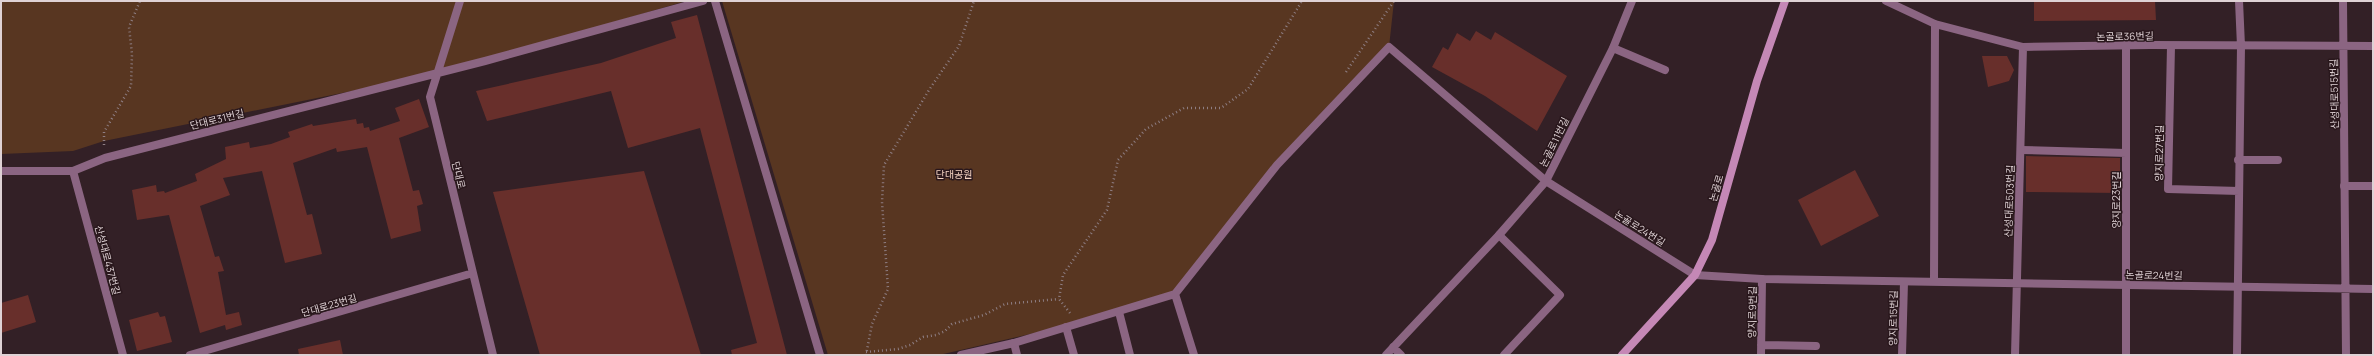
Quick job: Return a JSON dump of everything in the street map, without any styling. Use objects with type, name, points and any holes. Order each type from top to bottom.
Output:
[{"type":"street","name":"단대로","points":[[460,1],[430,97],[493,355]]},
{"type":"street","name":"단대로31번길","points":[[1,171],[73,171],[105,158],[436,74],[704,1]]},
{"type":"street","points":[[715,1],[820,355]]},
{"type":"street","name":"논골로11번길","points":[[1386,355],[1500,235],[1546,181],[1613,48],[1632,1]]},
{"type":"street","name":"논골로","points":[[1622,355],[1695,275],[1712,240],[1757,81],[1785,1]]},
{"type":"street","name":"논골로36번길","points":[[1886,1],[1935,24],[2023,47],[2126,45],[2373,46]]},
{"type":"street","points":[[2237,355],[2238,160],[2241,46],[2240,1]]},
{"type":"street","name":"산성대로515번길","points":[[2343,1],[2346,355]]},
{"type":"street","points":[[1934,281],[1935,24]]},
{"type":"street","name":"양지로23번길","points":[[2126,45],[2126,355]]},
{"type":"street","name":"양지로27번길","points":[[2171,46],[2168,189],[2239,191]]},
{"type":"street","name":"산성대로503번길","points":[[2015,355],[2023,47]]},
{"type":"street","name":"논골로24번길","points":[[1176,294],[1277,165],[1389,48],[1546,181],[1695,275],[1762,279],[1904,282],[2017,282],[2373,289]]},
{"type":"street","points":[[1613,48],[1665,70]]},
{"type":"street","points":[[2021,150],[2126,154]]},
{"type":"street","points":[[2238,160],[2278,160]]},
{"type":"street","name":"산성대로437번길","points":[[73,171],[123,355]]},
{"type":"street","points":[[2344,186],[2373,186]]},
{"type":"street","points":[[1500,235],[1560,295],[1504,355]]},
{"type":"street","name":"단대로23번길","points":[[190,355],[473,274]]},
{"type":"street","name":"양지로9번길","points":[[1761,355],[1762,279]]},
{"type":"street","name":"양지로15번길","points":[[1902,355],[1904,282]]},
{"type":"street","points":[[962,355],[1014,342],[1176,294],[1194,355]]},
{"type":"street","points":[[1119,312],[1130,355]]},
{"type":"street","points":[[1066,326],[1074,355]]},
{"type":"street","points":[[1014,342],[1017,355]]},
{"type":"street","name":"양지로9번길","points":[[1762,345],[1816,346]]},
{"type":"street","points":[[1393,347],[1401,355]]},
{"type":"path","points":[[105,158],[104,132],[130,86],[132,54],[130,27],[140,1]]},
{"type":"path","points":[[974,1],[959,46],[929,90],[884,165],[882,202],[888,289],[872,324],[866,353],[898,349],[910,345],[923,337],[945,331],[952,324],[984,315],[1005,304],[1059,299]]},
{"type":"path","points":[[1078,323],[1059,299],[1063,275],[1107,210],[1118,160],[1146,129],[1184,108],[1221,108],[1248,89],[1302,1]]},
{"type":"green space","points":[[1,1],[686,1],[436,74],[104,141],[73,151],[1,154]]},
{"type":"green space","name":"단대공원","points":[[722,1],[1394,1],[1389,47],[1277,165],[1175,294],[1078,323],[939,355],[828,355]]},
{"type":"building","points":[[2034,1],[2155,1],[2156,20],[2034,21]]},
{"type":"building","points":[[697,15],[787,355],[732,355],[731,350],[757,343],[700,128],[628,148],[611,91],[487,121],[476,91],[601,63],[676,38],[671,22]]},
{"type":"building","points":[[1476,31],[1491,40],[1495,32],[1567,76],[1537,131],[1485,96],[1432,67],[1443,47],[1448,50],[1457,33],[1470,41]]},
{"type":"building","points":[[1982,56],[2007,56],[2014,70],[2009,81],[1988,87]]},
{"type":"building","points":[[419,99],[429,127],[399,138],[413,191],[419,190],[423,204],[417,206],[421,231],[391,239],[367,147],[337,152],[336,148],[293,163],[307,215],[312,214],[322,254],[285,263],[262,171],[223,178],[230,195],[200,206],[215,257],[219,256],[224,271],[218,272],[226,315],[239,312],[242,325],[226,330],[225,325],[200,333],[169,215],[137,220],[132,190],[156,185],[157,192],[164,191],[165,193],[197,181],[195,174],[226,159],[225,147],[249,142],[250,148],[271,144],[290,137],[288,132],[312,124],[313,126],[356,119],[357,124],[363,123],[364,128],[369,127],[370,131],[400,121],[395,108]]},
{"type":"building","points":[[2026,156],[2120,158],[2120,193],[2026,192]]},
{"type":"building","points":[[1855,170],[1879,216],[1821,246],[1798,200]]},
{"type":"building","points":[[644,171],[701,355],[540,355],[493,192]]},
{"type":"building","points":[[28,295],[36,322],[1,333],[1,303]]},
{"type":"building","points":[[158,312],[160,317],[165,316],[172,342],[137,351],[129,320]]},
{"type":"building","points":[[340,340],[343,355],[299,355],[298,349]]}]
